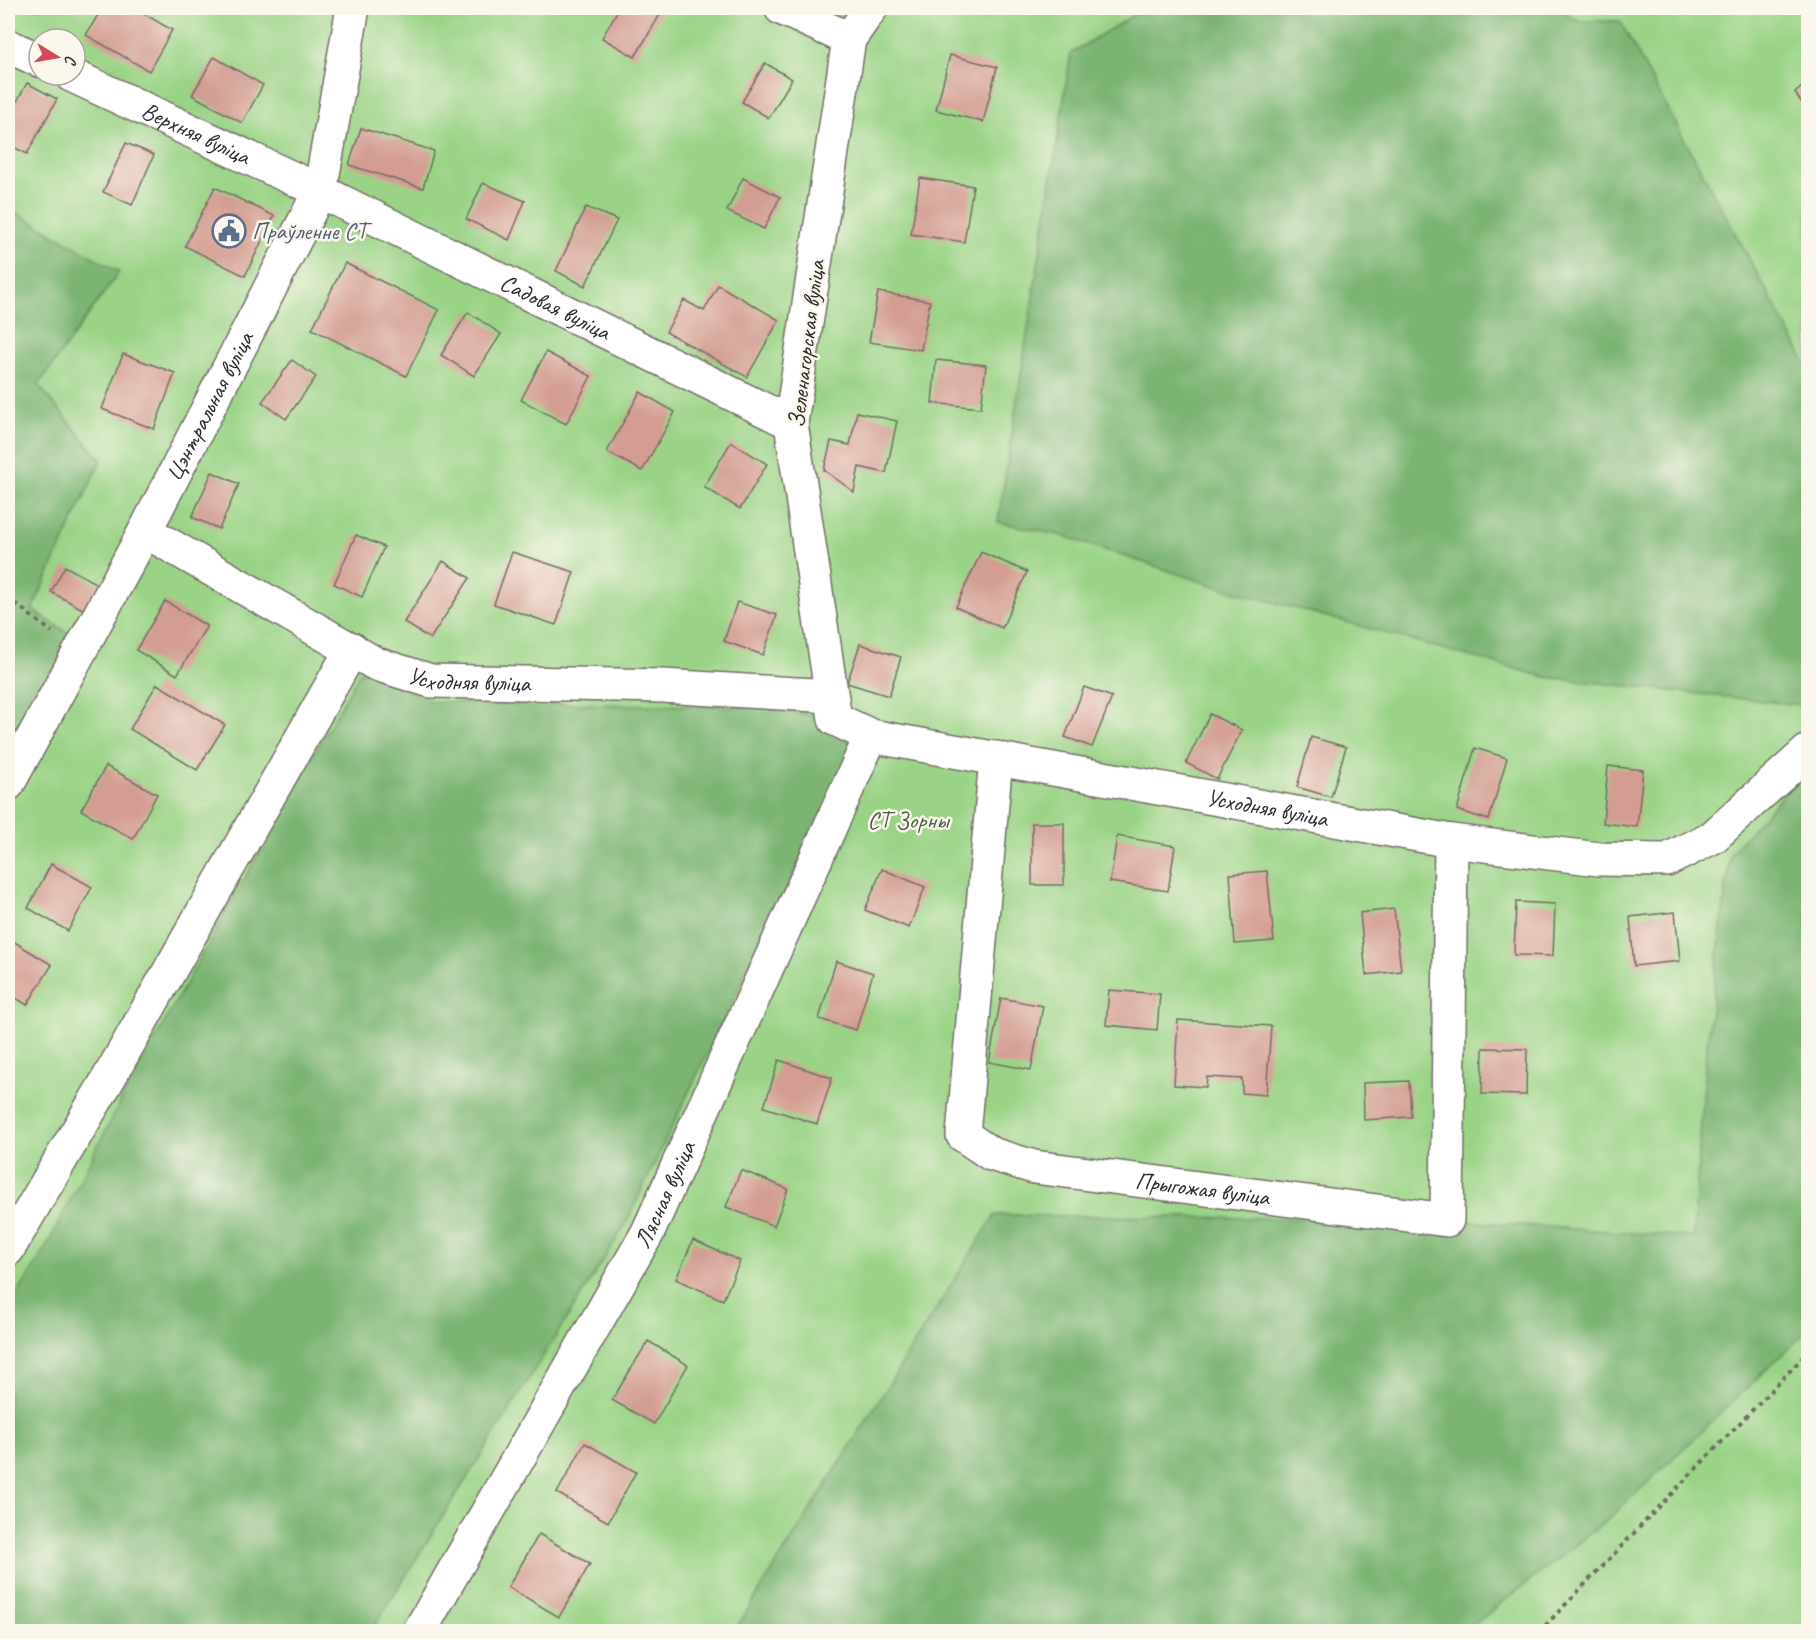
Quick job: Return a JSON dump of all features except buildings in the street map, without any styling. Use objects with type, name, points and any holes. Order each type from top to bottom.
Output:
[{"type":"street","name":"Цэнтральная вуліца","points":[[8,784],[145,531],[320,191],[353,8]]},
{"type":"street","points":[[781,8],[849,39]]},
{"type":"street","name":"Зеленагорская вуліца","points":[[871,8],[849,39],[791,423],[835,719],[871,736]]},
{"type":"street","points":[[8,46],[27,55]]},
{"type":"street","name":"Верхняя вуліца","points":[[87,83],[320,191]]},
{"type":"street","name":"Садовая вуліца","points":[[320,191],[791,423]]},
{"type":"street","name":"Усходняя вуліца","points":[[145,531],[376,664],[431,681],[662,686],[831,696]]},
{"type":"street","points":[[8,1249],[110,1076],[352,649]]},
{"type":"street","name":"Усходняя вуліца","points":[[871,736],[1451,841],[1599,859],[1667,860],[1713,837],[1809,751]]},
{"type":"street","name":"Лясная вуліца","points":[[419,1632],[648,1232],[871,736]]},
{"type":"street","name":"Прыгожая вуліца","points":[[996,758],[963,1135],[991,1154],[1034,1167],[1447,1220],[1451,841]]},
{"type":"path","points":[[8,598],[80,654]]},
{"type":"path","points":[[1539,1632],[1809,1352]]},
{"type":"green space","name":"СТ Зорны","points":[[8,8],[1808,8],[1808,1631],[8,1631],[8,761],[76,638],[32,610],[101,460],[38,385],[118,272],[10,209],[8,210]]},
{"type":"green space","points":[[1145,8],[1556,8],[1578,21],[1620,21],[1808,367],[1808,706],[1545,677],[1215,586],[1060,535],[998,522],[1071,53]]},
{"type":"green space","points":[[10,209],[119,272],[38,385],[101,460],[32,610],[76,638],[8,761]]},
{"type":"green space","points":[[361,670],[433,702],[767,707],[835,719],[854,748],[624,1227],[371,1631],[8,1631],[8,1309],[42,1255],[126,1091]]},
{"type":"green space","points":[[1808,767],[1808,1330],[1611,1517],[1466,1631],[734,1632],[995,1215],[1447,1220],[1693,1237],[1706,1055],[1730,854]]},
{"type":"place","name":"Праўленне СТ","points":[[229,231]]}]
